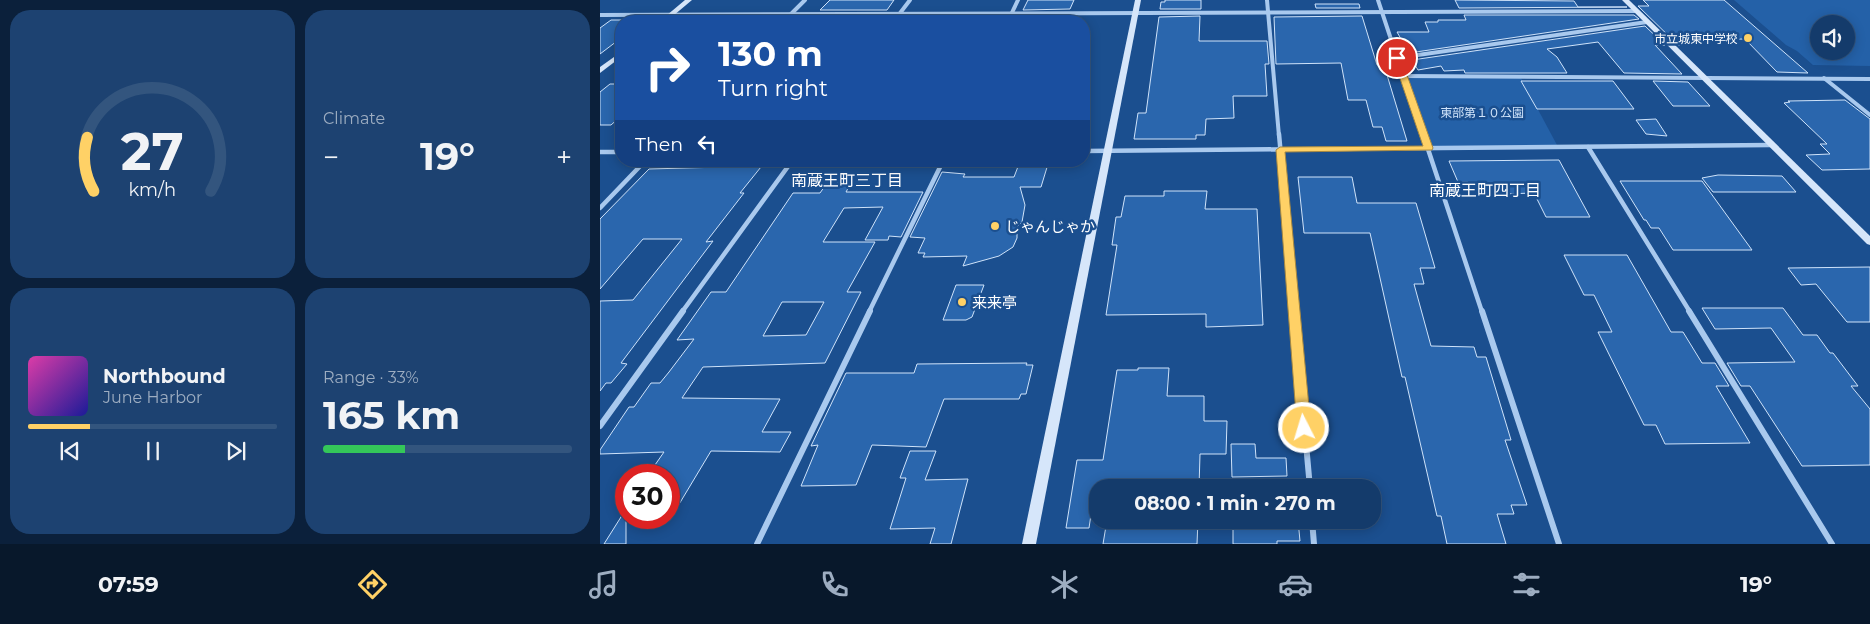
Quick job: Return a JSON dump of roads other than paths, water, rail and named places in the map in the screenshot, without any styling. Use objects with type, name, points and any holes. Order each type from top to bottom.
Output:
[{"type":"street","points":[[671,15],[689,0]]},
{"type":"street","points":[[791,14],[805,0]]},
{"type":"street","points":[[899,14],[910,0]]},
{"type":"street","points":[[1011,15],[1018,0]]},
{"type":"street","points":[[1029,544],[1138,0]]},
{"type":"street","points":[[1267,0],[1309,479]]},
{"type":"street","points":[[1378,0],[1429,148],[1559,544]]},
{"type":"street","points":[[1625,0],[1870,242]]},
{"type":"street","points":[[600,15],[1636,12]]},
{"type":"street","points":[[1397,58],[1647,22]]},
{"type":"street","points":[[600,71],[615,59]]},
{"type":"street","points":[[1403,76],[1870,79]]},
{"type":"street","points":[[1824,78],[1870,115]]},
{"type":"street","points":[[1090,151],[1771,145]]},
{"type":"street","points":[[1588,147],[1832,544]]},
{"type":"street","points":[[600,152],[615,152]]},
{"type":"street","points":[[600,208],[639,167]]},
{"type":"street","points":[[600,426],[788,167]]},
{"type":"street","points":[[757,544],[940,167]]},
{"type":"street","points":[[1313,529],[1314,544]]},
{"type":"place","name":"市立城東中学校","points":[[1748,38]]},
{"type":"place","name":"じゃんじゃか","points":[[995,226]]},
{"type":"place","name":"来来亭","points":[[962,302]]},
{"type":"district","name":"南蔵王町三丁目","points":[[847,180]]},
{"type":"district","name":"南蔵王町四丁目","points":[[1485,190]]},
{"type":"park label","name":"東部第１０公園","points":[[1482,112]]}]
